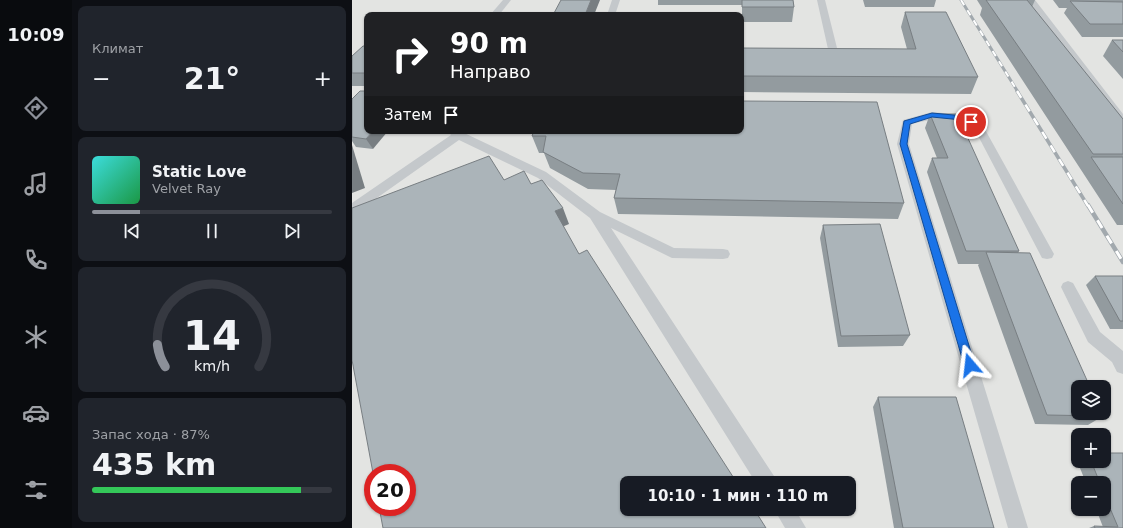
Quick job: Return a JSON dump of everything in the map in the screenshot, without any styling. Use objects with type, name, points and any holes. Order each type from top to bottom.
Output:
[{"type":"lane","points":[[497,12],[507,0]]},
{"type":"lane","points":[[612,12],[616,0]]},
{"type":"lane","points":[[810,52],[833,52],[821,0]]},
{"type":"lane","points":[[1031,0],[1123,121]]},
{"type":"lane","points":[[1018,528],[903,144],[907,122],[932,115],[964,118],[978,126],[1047,254]]},
{"type":"lane","points":[[352,209],[455,134]]},
{"type":"lane","points":[[458,134],[542,175],[595,215],[672,254],[723,254]]},
{"type":"lane","points":[[595,215],[763,476]]},
{"type":"lane","points":[[1068,287],[1094,337],[1118,357],[1123,367]]},
{"type":"lane","points":[[788,516],[796,528]]},
{"type":"shaded area","points":[[352,0],[1123,0],[1123,528],[352,528]]},
{"type":"building","points":[[561,0],[591,0],[586,12],[555,12]]},
{"type":"building","points":[[742,0],[793,0],[794,7],[742,7]]},
{"type":"building","points":[[986,0],[1027,0],[1123,119],[1123,154],[1093,154]]},
{"type":"building","points":[[1070,1],[1123,2],[1123,24],[1090,24]]},
{"type":"building","points":[[905,12],[946,12],[978,77],[744,76],[744,48],[916,49]]},
{"type":"building","points":[[1112,40],[1123,40],[1123,52]]},
{"type":"building","points":[[364,46],[364,73],[352,73],[352,56]]},
{"type":"building","points":[[360,91],[364,91],[364,134],[370,134],[366,139],[352,137],[352,99]]},
{"type":"building","points":[[744,101],[877,102],[904,203],[614,198],[620,174],[583,173],[543,152],[546,136],[532,136],[533,134],[744,134]]},
{"type":"building","points":[[930,114],[957,114],[1019,251],[966,251],[932,158],[948,158]]},
{"type":"building","points":[[489,156],[504,180],[524,171],[531,184],[542,180],[563,208],[555,211],[579,254],[587,250],[732,476],[620,476],[620,516],[758,516],[766,528],[383,528],[381,516],[416,516],[416,464],[371,464],[352,360],[352,208]]},
{"type":"building","points":[[1091,157],[1123,157],[1123,204]]},
{"type":"building","points":[[880,224],[910,335],[841,336],[823,225]]},
{"type":"building","points":[[986,252],[1030,253],[1087,380],[1071,380],[1071,415],[1047,415]]},
{"type":"building","points":[[1095,276],[1123,276],[1123,321],[1120,321]]},
{"type":"building","points":[[878,397],[956,397],[994,528],[903,528]]},
{"type":"building","points":[[1111,453],[1123,453],[1123,528],[1095,528],[1094,526],[1118,527],[1111,510],[1111,476],[1097,476],[1094,468],[1111,468]]},
{"type":"railway","points":[[961,0],[1018,92]]},
{"type":"railway","points":[[1017,91],[1088,206]]},
{"type":"railway","points":[[1088,205],[1123,262]]},
{"type":"route","points":[[970,365],[903,144],[907,122],[932,115],[964,118],[971,122]]}]
